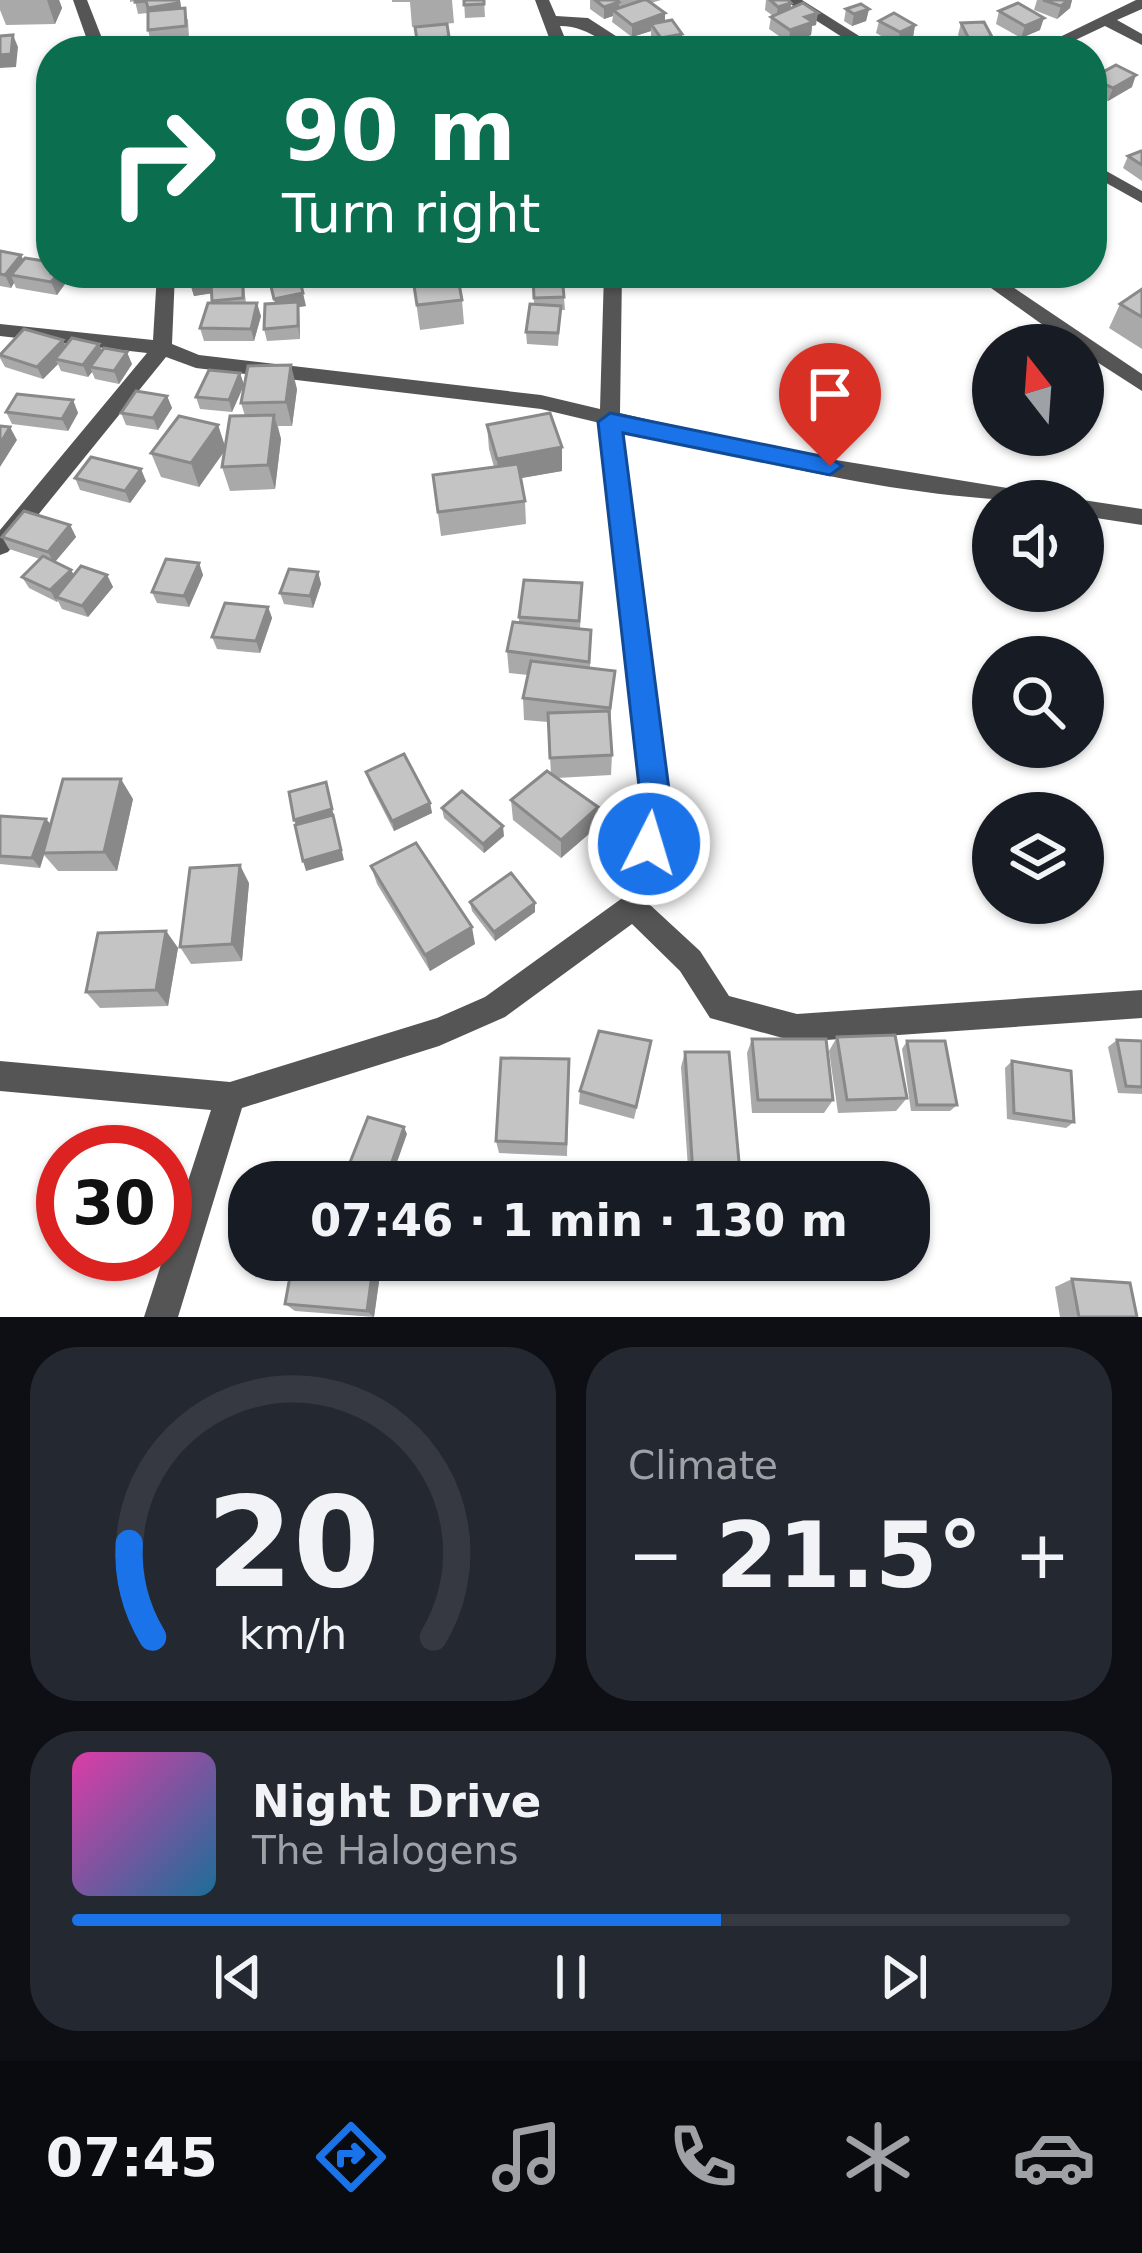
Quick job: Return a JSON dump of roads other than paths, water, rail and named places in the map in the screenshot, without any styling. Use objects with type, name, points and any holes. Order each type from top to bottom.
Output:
[{"type":"street","points":[[80,0],[93,36]]},
{"type":"street","points":[[542,0],[555,36]]},
{"type":"street","points":[[791,0],[850,36]]},
{"type":"street","points":[[1100,0],[1123,12]]},
{"type":"street","points":[[1072,36],[1142,3]]},
{"type":"street","points":[[1106,20],[1142,40]]},
{"type":"street","points":[[548,21],[583,21],[608,36]]},
{"type":"street","points":[[1107,177],[1142,198]]},
{"type":"street","points":[[0,546],[162,348],[165,288]]},
{"type":"street","points":[[0,1076],[230,1097],[439,1032],[495,1007],[633,907],[657,813],[610,422],[613,288]]},
{"type":"street","points":[[1001,288],[1142,384]]},
{"type":"street","points":[[0,331],[162,348],[196,362],[541,402],[610,422],[788,460],[972,490]]},
{"type":"street","points":[[1104,511],[1142,517]]},
{"type":"street","points":[[633,907],[690,961],[720,1008],[797,1028],[1142,1004]]},
{"type":"street","points":[[161,1317],[230,1097]]}]
